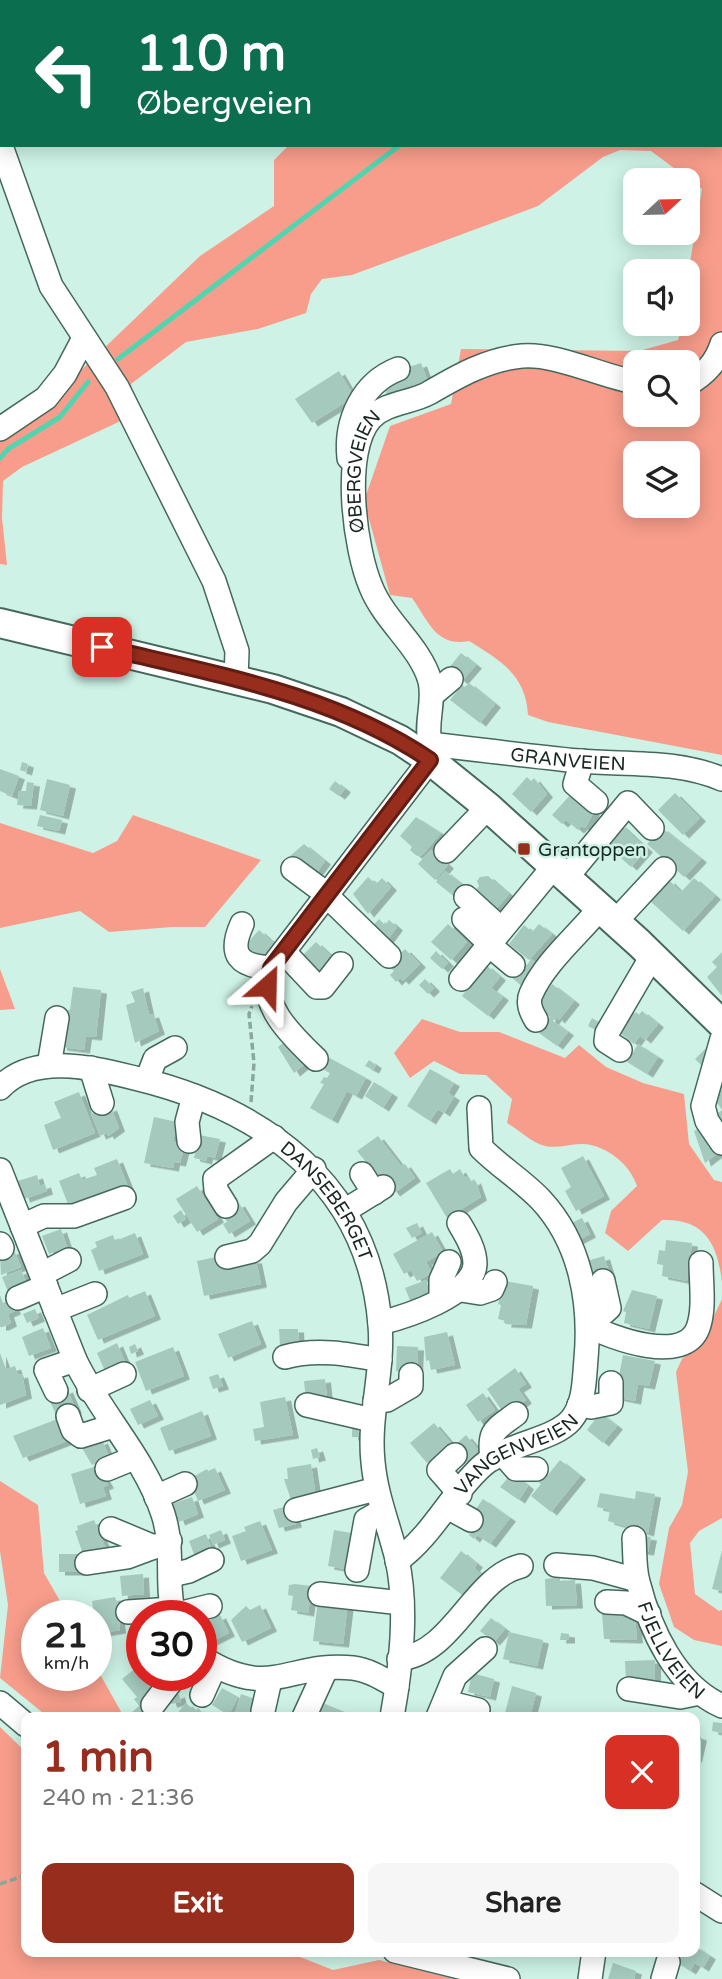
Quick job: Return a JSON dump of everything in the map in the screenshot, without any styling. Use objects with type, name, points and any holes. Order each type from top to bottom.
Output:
[{"type":"main road","points":[[0,623],[236,680],[341,712],[425,751],[608,915],[722,1024]]},
{"type":"street","points":[[1,147],[51,286],[117,387],[214,581],[237,651],[236,680]]},
{"type":"street","points":[[0,429],[46,398],[65,374],[84,338]]},
{"type":"street","points":[[700,376],[718,356],[722,344]]},
{"type":"street","name":"ØBERGVEIEN","points":[[425,751],[432,695],[421,661],[382,609],[371,587],[352,501],[352,479],[370,419],[383,409],[421,397],[468,371],[522,356],[548,358],[623,379]]},
{"type":"street","points":[[352,479],[348,446],[350,418],[381,376],[398,369]]},
{"type":"street","points":[[432,695],[452,679]]},
{"type":"street","points":[[316,1059],[295,1039],[270,1001],[274,969],[328,896],[425,751]]},
{"type":"street","name":"GRANVEIEN","points":[[425,751],[548,767],[583,761],[649,764],[722,779]]},
{"type":"street","points":[[583,761],[575,784],[596,802]]},
{"type":"street","points":[[461,979],[493,938],[628,803],[652,828]]},
{"type":"street","points":[[446,851],[488,807]]},
{"type":"street","points":[[293,869],[328,896],[389,956]]},
{"type":"street","points":[[536,1020],[531,1012],[531,994],[552,964],[664,869]]},
{"type":"street","points":[[465,908],[513,965]]},
{"type":"street","points":[[242,924],[235,940],[235,950],[240,959],[256,967],[274,969],[317,988],[323,987],[341,964]]},
{"type":"street","points":[[620,1050],[606,1041],[607,1032],[652,956]]},
{"type":"street","points":[[49,1066],[57,1018]]},
{"type":"street","points":[[722,1039],[703,1106],[707,1121],[722,1143]]},
{"type":"street","points":[[147,1080],[155,1059],[175,1048]]},
{"type":"street","name":"DANSEBERGET","points":[[0,1088],[20,1073],[49,1066],[91,1068],[147,1080],[194,1096],[274,1137],[314,1169],[346,1210],[362,1247],[380,1323],[380,1360],[373,1411],[379,1500],[397,1561],[402,1603],[400,1659],[393,1712]]},
{"type":"street","points":[[91,1068],[102,1103]]},
{"type":"street","points":[[189,1141],[187,1122],[194,1096]]},
{"type":"street","points":[[479,1108],[481,1147],[522,1172],[543,1201],[562,1218],[580,1269],[589,1326]]},
{"type":"street","points":[[226,1206],[216,1190],[215,1179],[274,1137]]},
{"type":"street","points":[[227,1257],[252,1251],[260,1244],[286,1202],[314,1169]]},
{"type":"street","points":[[0,1170],[5,1198],[14,1223],[44,1280],[89,1390],[120,1425],[134,1458],[156,1497],[162,1544],[172,1575],[173,1600]]},
{"type":"street","points":[[346,1210],[373,1185]]},
{"type":"street","points":[[14,1223],[40,1207],[74,1216],[124,1198]]},
{"type":"street","points":[[380,1323],[451,1295],[471,1279],[475,1265],[470,1242],[459,1223]]},
{"type":"street","points":[[18,1298],[69,1260]]},
{"type":"street","points":[[449,1262],[441,1280],[451,1295]]},
{"type":"street","points":[[589,1326],[615,1339],[635,1343],[663,1347],[685,1342],[693,1337],[700,1320],[701,1263]]},
{"type":"street","points":[[589,1326],[610,1308],[603,1281]]},
{"type":"street","points":[[451,1295],[480,1293],[492,1289],[495,1282]]},
{"type":"street","points":[[55,1310],[95,1294]]},
{"type":"street","name":"VANGENVEIEN","points":[[397,1561],[427,1536],[454,1501],[496,1455],[558,1430],[570,1420],[579,1405],[589,1326]]},
{"type":"street","points":[[285,1357],[301,1352],[341,1353],[380,1360]]},
{"type":"street","points":[[56,1391],[43,1363],[75,1360]]},
{"type":"street","points":[[89,1390],[124,1374]]},
{"type":"street","points":[[307,1405],[373,1411],[411,1386],[411,1375]]},
{"type":"street","points":[[579,1405],[591,1408],[611,1403],[611,1383]]},
{"type":"street","points":[[516,1414],[493,1432],[489,1440],[496,1455],[516,1469],[525,1472],[536,1469]]},
{"type":"street","points":[[68,1416],[73,1430],[81,1436],[120,1425]]},
{"type":"street","points":[[455,1455],[439,1470],[454,1501],[471,1520]]},
{"type":"street","points":[[107,1469],[134,1458]]},
{"type":"street","points":[[156,1497],[185,1484]]},
{"type":"street","points":[[296,1510],[379,1500]]},
{"type":"street","points":[[357,1570],[366,1520],[379,1500]]},
{"type":"street","points":[[111,1529],[162,1544]]},
{"type":"street","name":"FJELLVEIEN","points":[[634,1538],[637,1580],[657,1637],[686,1680],[700,1693],[722,1706]]},
{"type":"street","points":[[87,1563],[120,1559],[162,1544]]},
{"type":"street","points":[[172,1575],[190,1571],[212,1560]]},
{"type":"street","points":[[556,1565],[593,1568],[637,1580]]},
{"type":"street","points":[[400,1659],[420,1655],[441,1638],[491,1585],[511,1568],[521,1566]]},
{"type":"street","points":[[320,1594],[402,1603]]},
{"type":"street","points":[[607,1602],[626,1603],[649,1614]]},
{"type":"street","points":[[478,1710],[442,1709],[455,1676],[485,1649]]},
{"type":"street","points":[[217,1665],[243,1677],[270,1679],[326,1669],[355,1668],[372,1673],[397,1687]]},
{"type":"street","points":[[306,1712],[326,1669]]},
{"type":"street","points":[[263,1711],[270,1679]]},
{"type":"street","points":[[629,1689],[681,1697],[700,1693]]},
{"type":"street","points":[[153,1705],[164,1691]]},
{"type":"street","points":[[202,1695],[203,1691]]},
{"type":"street","points":[[0,1703],[21,1721]]},
{"type":"street","points":[[700,1897],[722,1911]]},
{"type":"street","points":[[443,1957],[508,1979]]},
{"type":"path","points":[[249,1122],[254,1063],[249,1014],[274,969]]},
{"type":"path","points":[[0,1884],[21,1877]]},
{"type":"shaded area","points":[[287,147],[722,147],[722,755],[548,722],[528,715],[526,701],[517,679],[501,662],[469,641],[449,640],[434,631],[412,598],[390,595],[364,501],[390,426],[451,404],[461,349],[623,351],[623,427],[700,427],[700,350],[643,350],[678,340],[679,336],[700,336],[700,259],[691,259],[693,245],[700,245],[700,168],[674,168],[651,151],[620,150],[603,157],[538,206],[352,275],[322,279],[311,294],[306,313],[258,329],[186,342],[131,384],[138,413],[22,467],[3,481],[2,518],[7,565],[0,564],[0,440],[74,377],[200,256],[274,206],[274,160]]},
{"type":"shaded area","points":[[133,815],[261,860],[205,927],[109,932],[80,911],[0,928],[0,823],[93,853],[117,841]]},
{"type":"shaded area","points":[[0,969],[15,1009],[0,1010]]},
{"type":"shaded area","points":[[422,1019],[460,1032],[499,1032],[565,1058],[579,1045],[606,1067],[643,1083],[684,1094],[689,1144],[714,1180],[722,1182],[722,1283],[713,1246],[707,1236],[689,1224],[662,1220],[628,1251],[605,1233],[611,1211],[637,1186],[629,1171],[617,1158],[601,1148],[584,1144],[550,1147],[530,1139],[507,1123],[512,1099],[486,1075],[460,1074],[434,1061],[410,1078],[394,1053]]},
{"type":"shaded area","points":[[722,1299],[722,1518],[699,1531],[690,1543],[695,1594],[719,1611],[722,1610],[722,1646],[694,1640],[674,1627],[659,1584],[669,1528],[682,1505],[688,1472],[676,1372],[682,1359],[704,1337]]},
{"type":"shaded area","points":[[0,1481],[38,1505],[44,1573],[59,1600],[21,1600],[21,1691],[109,1691],[121,1712],[42,1712],[0,1678],[8,1605],[0,1551]]},
{"type":"shaded area","points":[[0,1727],[21,1747],[21,1957],[300,1957],[333,1970],[379,1960],[453,1979],[0,1979]]},
{"type":"building","points":[[421,363],[430,388],[390,403],[383,384],[402,369]]},
{"type":"building","points":[[339,371],[354,397],[312,423],[295,399]]},
{"type":"building","points":[[461,653],[476,665],[462,681],[448,669]]},
{"type":"building","points":[[469,683],[495,704],[480,723],[450,700],[462,685],[465,687]]},
{"type":"building","points":[[22,762],[28,764],[26,772],[20,770]]},
{"type":"building","points":[[0,769],[19,776],[12,796],[0,791]]},
{"type":"building","points":[[527,777],[531,781],[534,778],[547,794],[531,812],[512,794]]},
{"type":"building","points":[[47,779],[70,785],[63,816],[40,810]]},
{"type":"building","points":[[335,781],[345,789],[339,796],[329,789]]},
{"type":"building","points":[[27,782],[34,783],[31,806],[17,805],[19,791],[26,791]]},
{"type":"building","points":[[572,793],[594,812],[585,828],[582,826],[578,830],[566,820],[562,824],[552,815]]},
{"type":"building","points":[[675,793],[700,818],[683,835],[658,810]]},
{"type":"building","points":[[40,815],[62,820],[59,831],[37,826]]},
{"type":"building","points":[[416,817],[441,833],[422,855],[417,856],[400,836]]},
{"type":"building","points":[[620,824],[647,849],[631,867],[603,842]]},
{"type":"building","points":[[662,828],[701,859],[684,877],[647,844]]},
{"type":"building","points":[[304,844],[325,861],[311,880],[289,857]]},
{"type":"building","points":[[431,850],[448,865],[435,880],[418,864]]},
{"type":"building","points":[[445,871],[465,887],[456,898],[436,882]]},
{"type":"building","points":[[488,876],[509,894],[491,915],[470,897],[479,886],[477,881],[480,877]]},
{"type":"building","points":[[368,877],[376,884],[382,878],[391,887],[368,914],[353,894]]},
{"type":"building","points":[[694,878],[715,896],[683,931],[650,901],[669,880],[681,892]]},
{"type":"building","points":[[379,919],[385,925],[389,920],[397,927],[385,943],[370,929]]},
{"type":"building","points":[[448,924],[467,942],[451,960],[431,942]]},
{"type":"building","points":[[539,924],[552,934],[529,960],[509,944],[524,925],[532,932]]},
{"type":"building","points":[[259,930],[277,946],[263,961],[242,949]]},
{"type":"building","points":[[316,942],[333,958],[318,974],[301,957]]},
{"type":"building","points":[[405,949],[420,964],[403,981],[400,978],[396,982],[390,975],[394,971],[388,965]]},
{"type":"building","points":[[436,951],[448,963],[442,969],[430,958]]},
{"type":"building","points":[[722,952],[722,996],[707,977],[717,967],[712,962]]},
{"type":"building","points":[[531,959],[542,968],[525,989],[511,977],[523,961],[527,965]]},
{"type":"building","points":[[486,965],[500,977],[491,988],[503,997],[488,1016],[462,996]]},
{"type":"building","points":[[425,979],[434,988],[428,994],[419,985]]},
{"type":"building","points":[[552,984],[574,1001],[559,1020],[556,1017],[553,1021],[568,1032],[557,1046],[539,1033],[550,1017],[537,1003]]},
{"type":"building","points":[[73,987],[101,990],[96,1037],[86,1036],[84,1050],[61,1047],[65,1010],[70,1010]]},
{"type":"building","points":[[143,988],[149,1015],[153,1014],[159,1031],[135,1043],[126,1005],[135,1002],[131,992]]},
{"type":"building","points":[[630,1009],[638,1016],[642,1011],[658,1024],[645,1040],[640,1036],[634,1044],[614,1028]]},
{"type":"building","points":[[592,1018],[602,1024],[598,1031],[588,1026]]},
{"type":"building","points":[[287,1040],[305,1064],[294,1073],[278,1047]]},
{"type":"building","points":[[638,1044],[658,1057],[647,1074],[627,1062]]},
{"type":"building","points":[[705,1049],[712,1057],[703,1067],[695,1059]]},
{"type":"building","points":[[324,1055],[366,1078],[356,1096],[347,1091],[332,1120],[310,1108],[324,1084],[320,1083],[330,1073],[318,1066]]},
{"type":"building","points":[[369,1060],[376,1065],[373,1070],[365,1066]]},
{"type":"building","points":[[430,1069],[454,1083],[448,1093],[454,1097],[444,1113],[438,1109],[430,1121],[407,1106]]},
{"type":"building","points":[[722,1079],[722,1110],[711,1094]]},
{"type":"building","points":[[374,1082],[392,1094],[383,1108],[365,1096]]},
{"type":"building","points":[[79,1092],[95,1133],[53,1150],[44,1125],[61,1118],[54,1102]]},
{"type":"building","points":[[111,1107],[119,1128],[108,1136],[107,1133],[100,1136],[91,1114]]},
{"type":"building","points":[[722,1110],[722,1125],[715,1115]]},
{"type":"building","points":[[154,1117],[177,1122],[173,1142],[185,1144],[180,1163],[174,1162],[173,1168],[144,1163]]},
{"type":"building","points":[[703,1126],[718,1153],[705,1163],[694,1131]]},
{"type":"building","points":[[199,1135],[220,1139],[215,1158],[207,1156],[206,1161],[194,1158]]},
{"type":"building","points":[[378,1136],[401,1166],[405,1164],[415,1178],[394,1193],[384,1180],[380,1183],[363,1164],[366,1162],[357,1151]]},
{"type":"building","points":[[583,1156],[604,1196],[576,1211],[565,1191],[571,1187],[561,1168]]},
{"type":"building","points":[[117,1159],[129,1189],[71,1212],[59,1181],[79,1173],[82,1180],[97,1175],[94,1168]]},
{"type":"building","points":[[450,1169],[453,1174],[460,1169],[465,1178],[468,1176],[472,1182],[475,1180],[481,1197],[447,1218],[426,1183]]},
{"type":"building","points":[[37,1175],[40,1186],[45,1184],[47,1191],[24,1199],[18,1181]]},
{"type":"building","points":[[197,1186],[218,1219],[197,1232],[176,1199]]},
{"type":"building","points":[[239,1203],[250,1221],[229,1234],[223,1224],[227,1222],[222,1212]]},
{"type":"building","points":[[181,1210],[186,1219],[178,1224],[173,1216]]},
{"type":"building","points":[[582,1218],[590,1234],[575,1242],[567,1225]]},
{"type":"building","points":[[417,1223],[422,1233],[412,1238],[406,1228]]},
{"type":"building","points":[[61,1229],[67,1247],[49,1254],[42,1236]]},
{"type":"building","points":[[432,1232],[443,1252],[426,1262],[432,1273],[417,1281],[411,1270],[404,1274],[393,1254]]},
{"type":"building","points":[[135,1233],[143,1254],[99,1271],[91,1250],[97,1247],[95,1242],[113,1235],[115,1241]]},
{"type":"building","points":[[666,1240],[692,1243],[687,1281],[662,1276],[663,1265],[657,1264],[659,1250],[665,1251]]},
{"type":"building","points":[[14,1250],[21,1267],[1,1275],[0,1255]]},
{"type":"building","points":[[221,1256],[256,1260],[261,1284],[204,1296],[197,1261]]},
{"type":"building","points":[[604,1256],[610,1275],[593,1280],[587,1261]]},
{"type":"building","points":[[21,1270],[28,1287],[9,1294],[2,1277]]},
{"type":"building","points":[[426,1280],[432,1297],[412,1305],[405,1288]]},
{"type":"building","points":[[505,1281],[533,1286],[526,1325],[505,1324],[506,1321],[498,1319],[501,1305],[498,1304]]},
{"type":"building","points":[[632,1290],[657,1296],[649,1329],[624,1323],[626,1312],[623,1311]]},
{"type":"building","points":[[145,1291],[155,1316],[98,1340],[87,1315],[128,1295],[129,1298]]},
{"type":"building","points":[[0,1295],[3,1303],[10,1300],[15,1311],[8,1314],[11,1323],[3,1327],[0,1327]]},
{"type":"building","points":[[35,1309],[39,1318],[27,1323],[23,1314]]},
{"type":"building","points":[[252,1321],[261,1344],[228,1358],[218,1334]]},
{"type":"building","points":[[43,1328],[51,1348],[29,1356],[22,1337]]},
{"type":"building","points":[[279,1329],[298,1329],[299,1346],[280,1347]]},
{"type":"building","points":[[447,1332],[455,1365],[431,1370],[429,1360],[426,1361],[424,1337]]},
{"type":"building","points":[[117,1343],[125,1362],[105,1371],[97,1353]]},
{"type":"building","points":[[135,1344],[138,1351],[131,1354],[129,1347]]},
{"type":"building","points":[[397,1346],[418,1347],[417,1372],[396,1371]]},
{"type":"building","points":[[173,1347],[184,1376],[146,1391],[135,1362]]},
{"type":"building","points":[[0,1353],[6,1369],[15,1366],[18,1375],[22,1374],[26,1395],[0,1405]]},
{"type":"building","points":[[623,1355],[655,1361],[649,1386],[638,1384],[635,1401],[615,1397]]},
{"type":"building","points":[[515,1368],[526,1384],[518,1389],[526,1400],[505,1415],[487,1389]]},
{"type":"building","points":[[218,1374],[223,1386],[213,1389],[209,1377]]},
{"type":"building","points":[[325,1379],[327,1398],[306,1400],[304,1381]]},
{"type":"building","points":[[67,1389],[76,1410],[57,1417],[48,1397]]},
{"type":"building","points":[[483,1393],[495,1410],[478,1422],[466,1405]]},
{"type":"building","points":[[285,1397],[293,1435],[255,1441],[253,1429],[264,1427],[260,1402]]},
{"type":"building","points":[[150,1400],[158,1416],[138,1425],[130,1409]]},
{"type":"building","points":[[202,1411],[211,1436],[169,1451],[160,1428]]},
{"type":"building","points":[[600,1413],[617,1426],[603,1443],[587,1430]]},
{"type":"building","points":[[60,1418],[70,1440],[23,1458],[13,1436]]},
{"type":"building","points":[[434,1423],[451,1443],[427,1463],[410,1443]]},
{"type":"building","points":[[352,1428],[359,1428],[358,1437],[352,1437]]},
{"type":"building","points":[[466,1435],[481,1453],[468,1464],[453,1447]]},
{"type":"building","points":[[102,1440],[109,1457],[92,1465],[82,1448]]},
{"type":"building","points":[[317,1448],[320,1457],[313,1459],[311,1450]]},
{"type":"building","points":[[560,1460],[580,1476],[551,1512],[531,1496],[541,1484],[534,1479],[541,1471],[547,1476]]},
{"type":"building","points":[[311,1464],[316,1497],[291,1500],[284,1479],[288,1479],[287,1468]]},
{"type":"building","points":[[97,1466],[108,1485],[103,1487],[106,1496],[80,1504],[71,1474]]},
{"type":"building","points":[[215,1468],[225,1490],[198,1501],[189,1479],[207,1469],[208,1471]]},
{"type":"building","points":[[512,1473],[528,1486],[519,1500],[500,1487]]},
{"type":"building","points":[[636,1491],[655,1494],[648,1533],[608,1521],[610,1510],[597,1507],[600,1493],[635,1499]]},
{"type":"building","points":[[192,1497],[198,1514],[179,1522],[172,1504]]},
{"type":"building","points":[[483,1499],[510,1518],[490,1544],[477,1535],[474,1539],[469,1535],[479,1512],[476,1509]]},
{"type":"building","points":[[291,1505],[296,1524],[279,1528],[273,1510]]},
{"type":"building","points":[[94,1520],[106,1549],[84,1557],[75,1531],[78,1530],[77,1526]]},
{"type":"building","points":[[260,1521],[272,1550],[241,1561],[232,1536],[246,1531],[244,1527]]},
{"type":"building","points":[[221,1530],[225,1540],[213,1545],[209,1535]]},
{"type":"building","points":[[334,1530],[357,1534],[350,1570],[328,1566]]},
{"type":"building","points":[[206,1534],[212,1550],[195,1557],[189,1541]]},
{"type":"building","points":[[644,1536],[651,1537],[648,1552],[641,1551]]},
{"type":"building","points":[[722,1550],[722,1591],[712,1589]]},
{"type":"building","points":[[461,1551],[477,1564],[474,1568],[483,1576],[466,1598],[440,1578]]},
{"type":"building","points":[[59,1554],[79,1554],[79,1572],[59,1572]]},
{"type":"building","points":[[143,1574],[144,1594],[122,1596],[120,1576]]},
{"type":"building","points":[[560,1577],[560,1581],[575,1580],[577,1605],[546,1606],[545,1579]]},
{"type":"building","points":[[289,1585],[312,1586],[308,1613],[291,1610],[293,1596],[288,1595]]},
{"type":"building","points":[[115,1597],[123,1619],[119,1620],[120,1630],[112,1631],[112,1600],[98,1600]]},
{"type":"building","points":[[318,1600],[348,1603],[343,1644],[313,1641]]},
{"type":"building","points":[[260,1605],[271,1628],[242,1642],[231,1620],[246,1606],[250,1610]]},
{"type":"building","points":[[630,1613],[635,1617],[637,1640],[604,1639],[602,1614]]},
{"type":"building","points":[[220,1615],[229,1633],[217,1639],[217,1616]]},
{"type":"building","points":[[491,1618],[505,1629],[494,1642],[480,1631]]},
{"type":"building","points":[[509,1632],[543,1640],[537,1666],[503,1659]]},
{"type":"building","points":[[561,1633],[569,1634],[569,1640],[560,1640]]},
{"type":"building","points":[[655,1660],[655,1682],[626,1682],[625,1661]]},
{"type":"building","points":[[472,1673],[494,1679],[490,1697],[468,1692]]},
{"type":"building","points":[[512,1686],[536,1693],[531,1712],[505,1712]]},
{"type":"building","points":[[222,1688],[238,1697],[230,1712],[224,1712],[212,1705]]},
{"type":"building","points":[[132,1691],[162,1691],[154,1712],[132,1712],[139,1706],[134,1699],[137,1697]]},
{"type":"building","points":[[179,1694],[181,1702],[171,1704],[169,1697]]},
{"type":"building","points":[[241,1694],[258,1700],[254,1712],[235,1712]]},
{"type":"building","points":[[318,1701],[345,1712],[312,1712]]},
{"type":"building","points":[[186,1703],[195,1711],[198,1708],[202,1712],[178,1712]]},
{"type":"building","points":[[713,1722],[722,1723],[722,1733],[712,1731]]},
{"type":"building","points":[[700,1949],[710,1956],[703,1968],[695,1963],[690,1971],[672,1959],[700,1957]]},
{"type":"building","points":[[613,1963],[636,1971],[634,1979],[608,1979]]},
{"type":"waterway","points":[[118,359],[397,147]]},
{"type":"waterway","points":[[0,458],[8,449],[60,417],[88,382]]},
{"type":"place","name":"Grantoppen","points":[[524,849]]},
{"type":"route","points":[[102,647],[308,700],[368,724],[400,740],[430,760],[414,777],[271,968],[267,986]]}]
